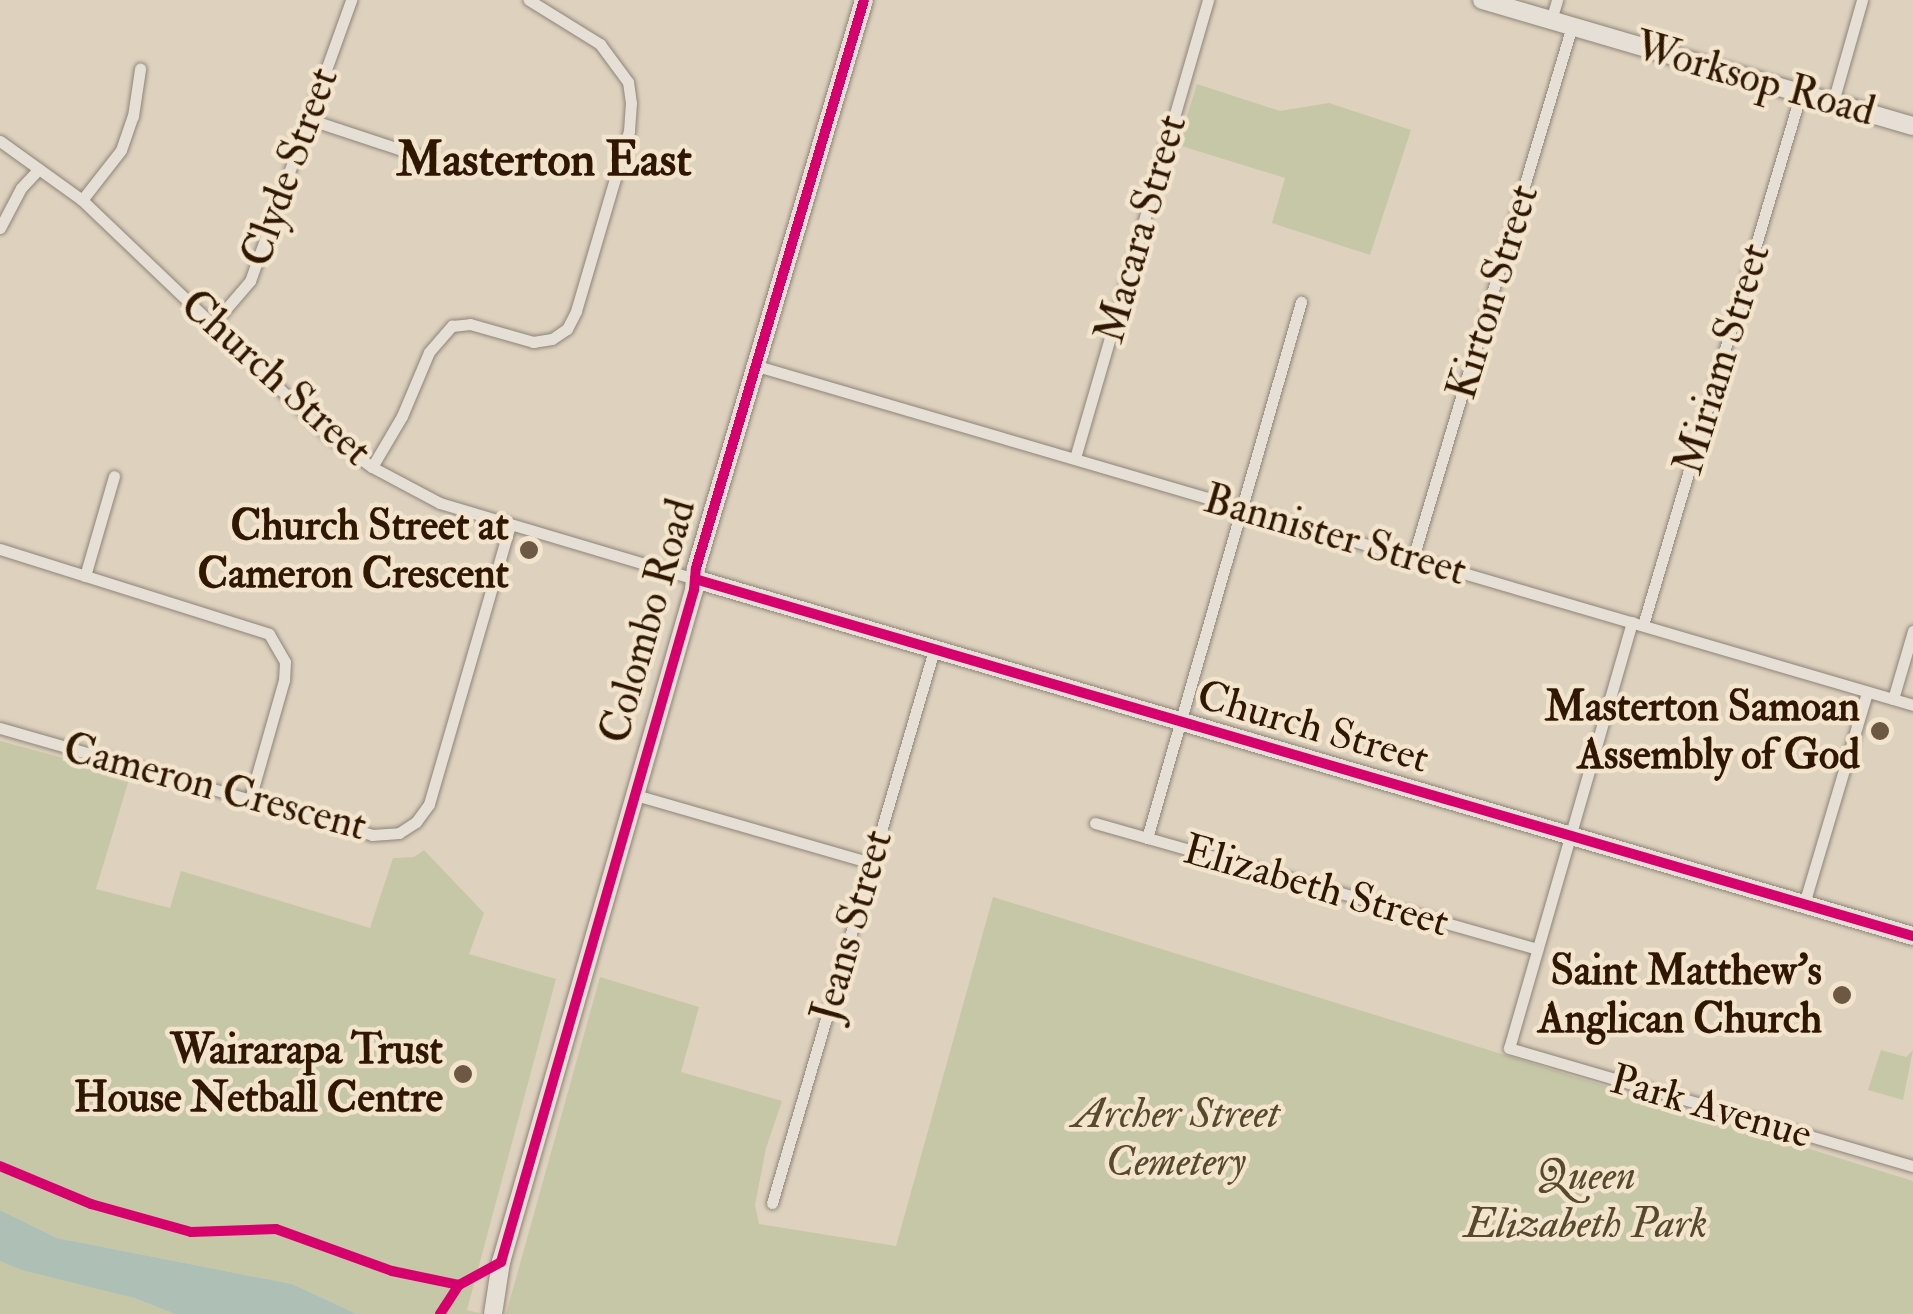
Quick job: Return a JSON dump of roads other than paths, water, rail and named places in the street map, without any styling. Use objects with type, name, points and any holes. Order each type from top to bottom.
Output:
[{"type":"street","name":"Clyde Street","points":[[213,324],[250,281],[350,0]]},
{"type":"street","points":[[372,467],[402,416],[429,352],[452,326],[470,324],[533,342],[552,340],[566,329],[576,311],[628,131],[632,103],[628,82],[600,44],[529,0]]},
{"type":"street","name":"Colombo Road","points":[[488,1309],[632,794],[864,0]]},
{"type":"street","name":"Macara Street","points":[[1075,458],[1208,0]]},
{"type":"street","name":"Worksop Road","points":[[1482,0],[1913,126]]},
{"type":"street","points":[[1551,20],[1557,0]]},
{"type":"street","points":[[1833,102],[1862,0]]},
{"type":"street","name":"Kirton Street","points":[[1414,558],[1572,26]]},
{"type":"street","points":[[82,200],[121,150],[133,116],[140,70]]},
{"type":"street","name":"Miriam Street","points":[[1509,1048],[1570,836],[1801,93]]},
{"type":"street","points":[[308,119],[435,160]]},
{"type":"street","name":"Church Street","points":[[0,141],[82,200],[329,436],[372,467],[440,503],[1913,936]]},
{"type":"street","points":[[0,228],[21,188],[40,169]]},
{"type":"street","points":[[1147,838],[1301,302]]},
{"type":"street","name":"Bannister Street","points":[[757,366],[1913,705]]},
{"type":"street","points":[[84,576],[114,476]]},
{"type":"street","name":"Cameron Crescent","points":[[0,728],[372,835],[398,834],[416,822],[429,804],[510,525]]},
{"type":"street","points":[[0,549],[268,634],[286,662],[250,799]]},
{"type":"street","points":[[1893,699],[1913,631]]},
{"type":"street","name":"Jeans Street","points":[[772,1203],[934,650]]},
{"type":"street","points":[[1804,904],[1867,692]]},
{"type":"street","points":[[632,794],[870,863]]},
{"type":"street","name":"Elizabeth Street","points":[[1095,823],[1537,949]]},
{"type":"street","name":"Park Avenue","points":[[1509,1048],[1913,1166]]},
{"type":"place","name":"Church Street at Cameron Crescent","points":[[529,550]]},
{"type":"place","name":"Masterton Samoan Assembly of God","points":[[1880,731]]},
{"type":"place","name":"Saint Matthew's Anglican Church","points":[[1842,995]]},
{"type":"place","name":"Wairarapa Trust House Netball Centre","points":[[463,1074]]},
{"type":"district","name":"Masterton East","points":[[544,161]]},
{"type":"park label","name":"Archer Street Cemetery","points":[[1176,1138]]},
{"type":"park label","name":"Queen Elizabeth Park","points":[[1586,1200]]}]
